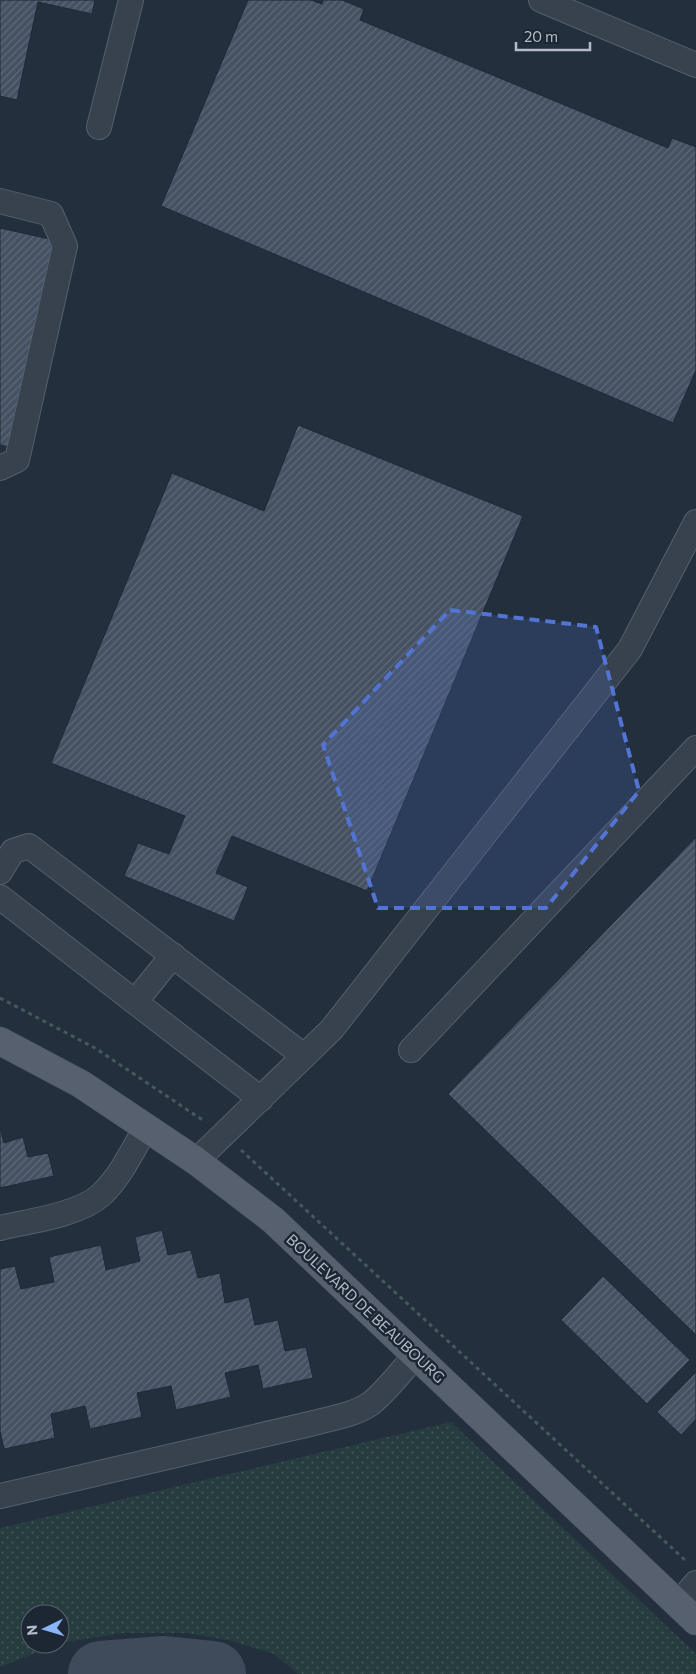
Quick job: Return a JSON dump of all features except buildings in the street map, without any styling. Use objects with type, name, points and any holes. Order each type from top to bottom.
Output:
[{"type":"main road","name":"BOULEVARD DE BEAUBOURG","points":[[0,1041],[81,1084],[196,1160],[273,1220],[687,1612]]},
{"type":"lane","points":[[100,127],[132,0]]},
{"type":"lane","points":[[542,0],[696,65]]},
{"type":"lane","points":[[0,201],[51,214],[65,246],[18,460],[0,468]]},
{"type":"lane","points":[[196,1160],[332,1029],[630,649],[696,522]]},
{"type":"lane","points":[[411,1050],[696,748]]},
{"type":"lane","points":[[0,872],[13,851],[29,846],[304,1056]]},
{"type":"lane","points":[[0,896],[261,1099]]},
{"type":"lane","points":[[135,1002],[173,955]]},
{"type":"lane","points":[[0,1228],[76,1210],[101,1195],[120,1172],[146,1127]]},
{"type":"lane","points":[[0,1496],[314,1423],[356,1411],[369,1404],[383,1392],[416,1356]]},
{"type":"lane","points":[[687,1612],[696,1584]]},
{"type":"highlighted area","points":[[450,610],[596,627],[639,791],[546,908],[378,908],[323,745]]},
{"type":"green space","points":[[451,1422],[696,1654],[696,1674],[298,1674],[274,1654],[232,1641],[187,1633],[123,1633],[70,1641],[70,1604],[20,1604],[20,1654],[33,1654],[0,1667],[0,1528]]},
{"type":"taxiway","points":[[101,1674],[164,1669],[213,1674]]}]
